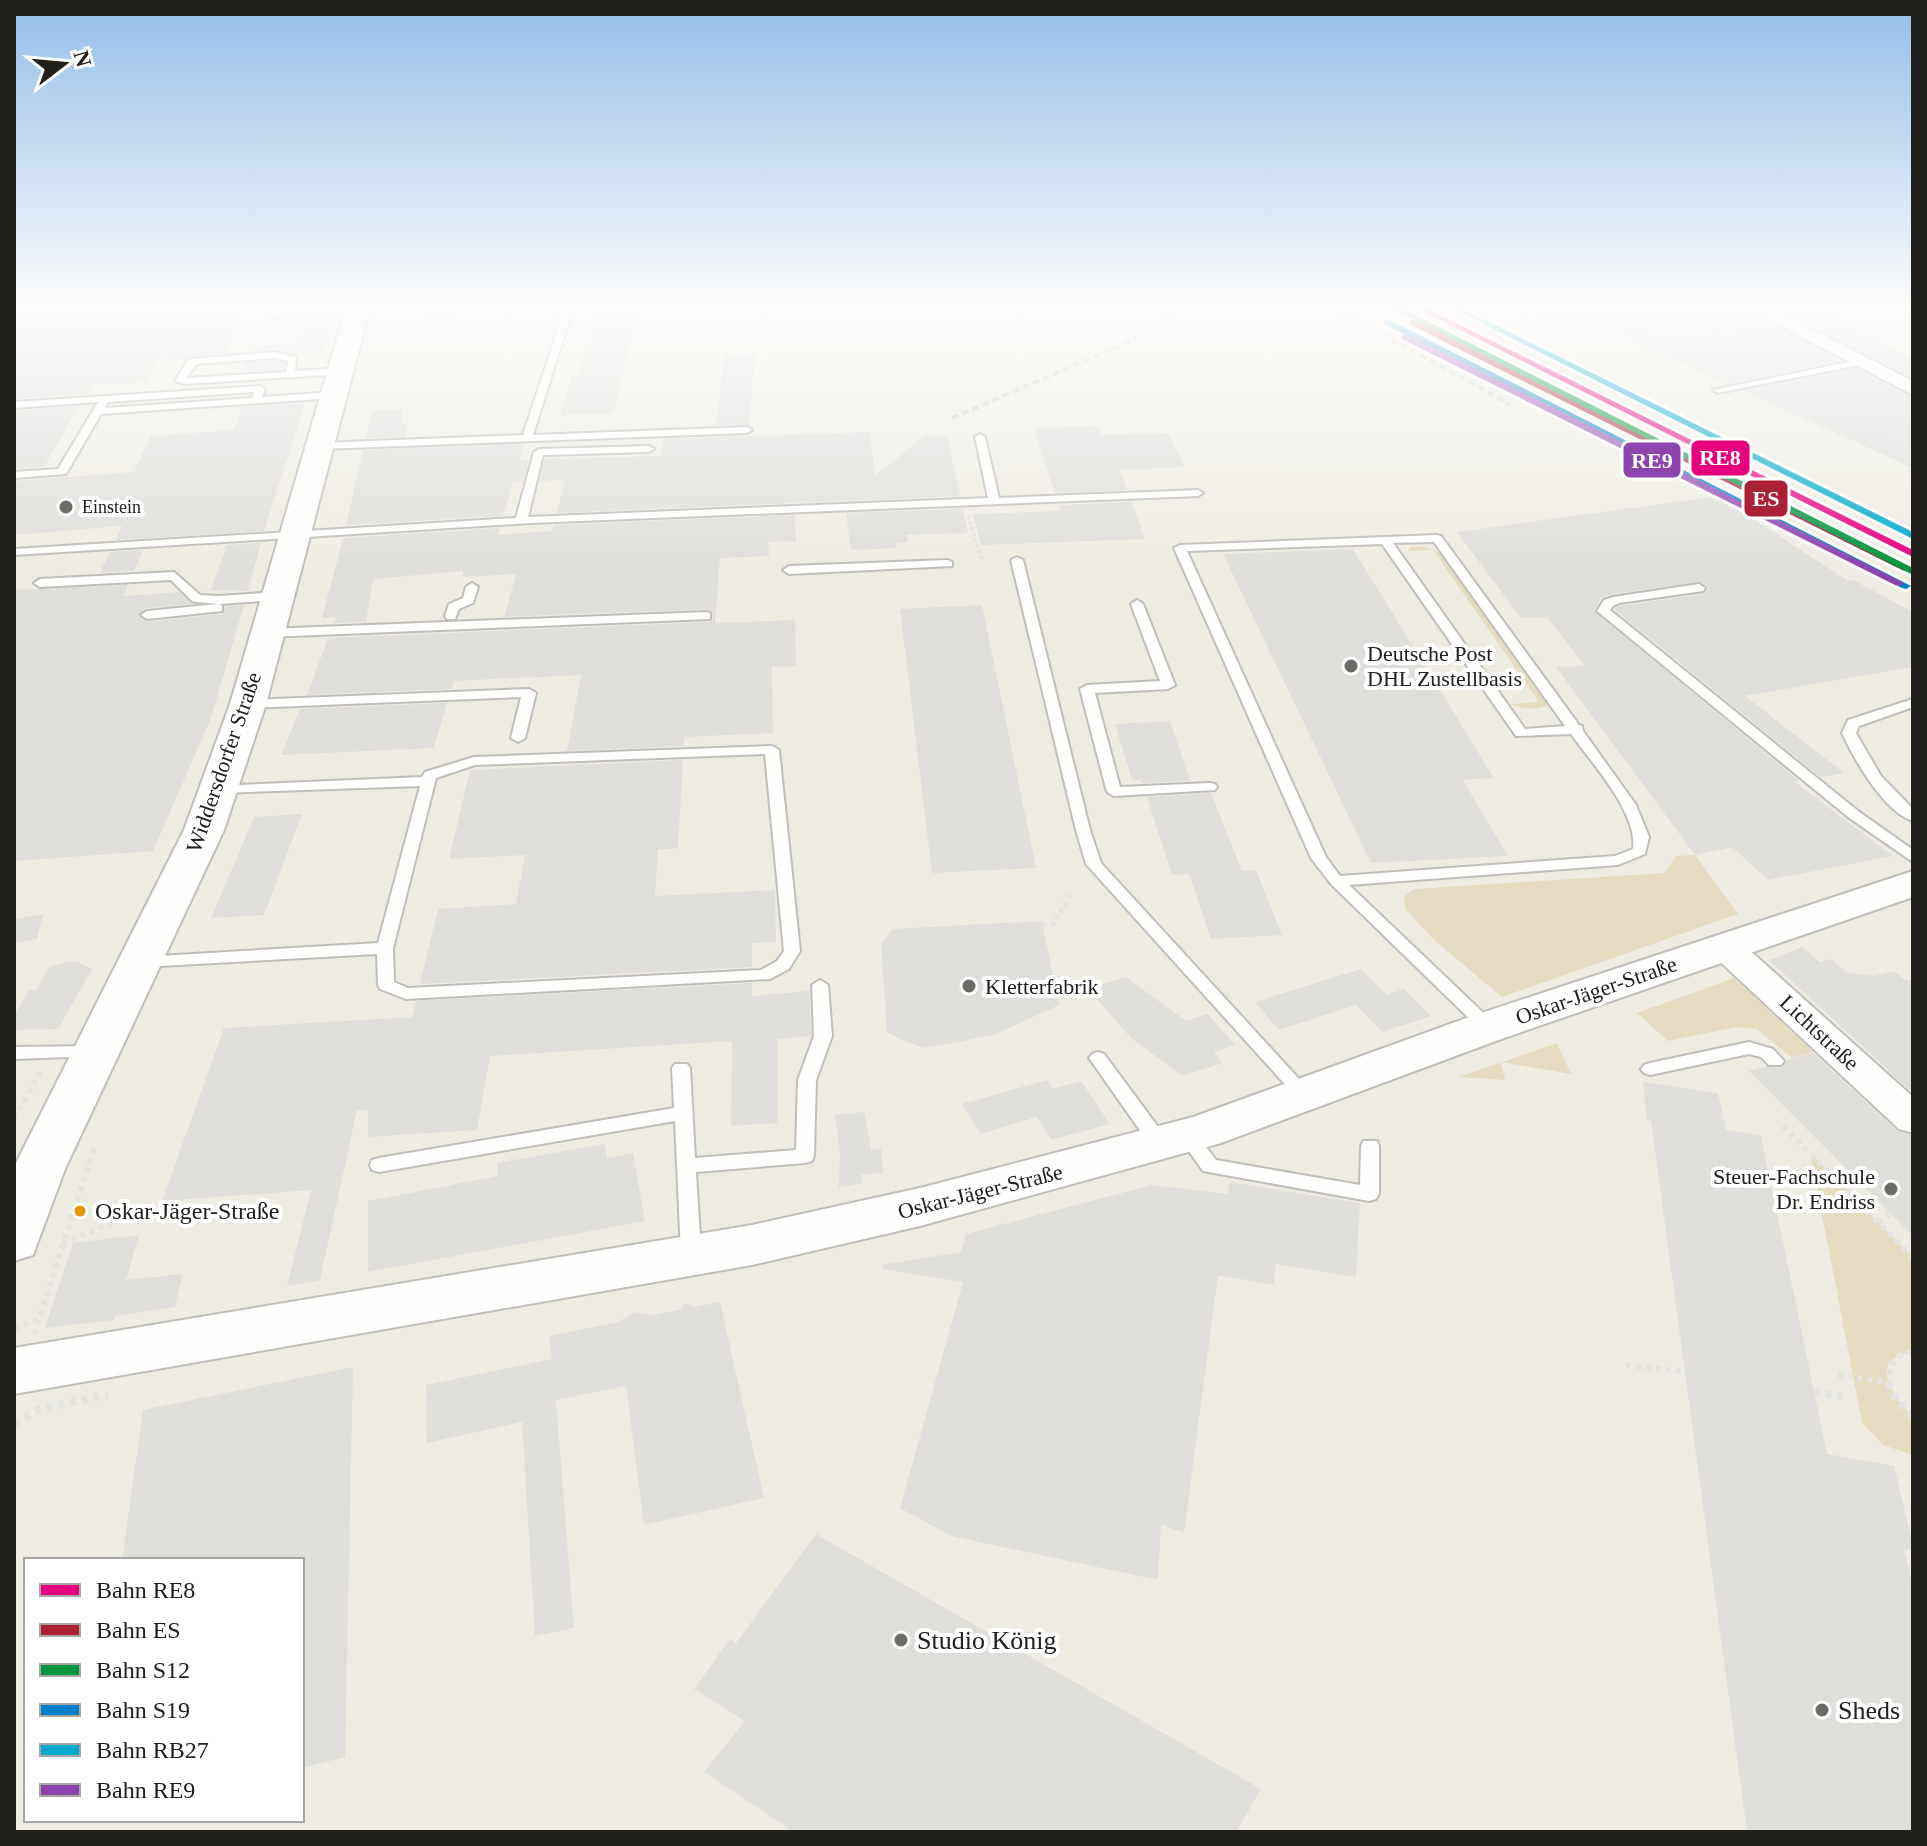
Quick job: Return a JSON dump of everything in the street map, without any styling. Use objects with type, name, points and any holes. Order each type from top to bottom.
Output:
[{"type":"main road","name":"Widdersdorfer Straße","points":[[37,1242],[45,1184],[97,1052],[204,830],[248,704],[320,446],[340,394]]},
{"type":"street","name":"Oskar-Jäger-Straße","points":[[14,1371],[691,1256],[920,1207],[1174,1140],[1305,1096],[1488,1027],[1913,883]]},
{"type":"street","name":"Lichtstraße","points":[[1725,947],[1913,1119]]},
{"type":"lane","points":[[14,405],[180,394]]},
{"type":"lane","points":[[256,401],[258,394]]},
{"type":"lane","points":[[99,411],[256,401],[280,394]]},
{"type":"lane","points":[[527,438],[541,394]]},
{"type":"lane","points":[[14,475],[62,472],[105,399]]},
{"type":"lane","points":[[320,446],[747,430]]},
{"type":"lane","points":[[980,437],[994,502]]},
{"type":"lane","points":[[521,521],[539,452],[649,449]]},
{"type":"lane","points":[[14,552],[521,521],[1198,493]]},
{"type":"lane","points":[[1336,881],[1618,860],[1640,851],[1642,837],[1629,805],[1577,729],[1437,538],[1180,548],[1312,844],[1336,881],[1488,1027]]},
{"type":"lane","points":[[1385,540],[1521,733],[1577,729]]},
{"type":"lane","points":[[1017,560],[1094,864],[1305,1096]]},
{"type":"lane","points":[[789,570],[948,564]]},
{"type":"lane","points":[[40,583],[174,576],[196,598],[219,600],[272,615],[706,611],[451,616],[147,615]]},
{"type":"lane","points":[[451,616],[453,607],[469,600],[472,587]]},
{"type":"lane","points":[[1699,588],[1617,600],[1608,603],[1603,611],[1853,814],[1913,857]]},
{"type":"lane","points":[[1137,604],[1168,685],[1087,689],[1114,792],[1210,787]]},
{"type":"lane","points":[[248,704],[529,693],[518,738]]},
{"type":"lane","points":[[1913,703],[1853,723],[1849,733],[1858,755],[1872,776],[1890,798],[1913,817]]},
{"type":"lane","points":[[772,750],[792,951],[783,965],[764,975],[406,994],[386,985],[385,948],[430,775],[474,761],[772,750]]},
{"type":"lane","points":[[217,789],[429,781]]},
{"type":"lane","points":[[140,963],[385,948]]},
{"type":"lane","points":[[686,1166],[805,1156],[807,1080],[823,1036],[820,985]]},
{"type":"lane","points":[[1650,1069],[1749,1048],[1767,1053],[1775,1061]]},
{"type":"lane","points":[[17,1057],[97,1052]]},
{"type":"lane","points":[[1098,1058],[1174,1140],[1210,1166],[1369,1194],[1370,1146]]},
{"type":"lane","points":[[681,1068],[691,1256]]},
{"type":"lane","points":[[379,1165],[684,1113]]},
{"type":"path","points":[[1893,395],[1821,404],[1911,443]]},
{"type":"path","points":[[1859,399],[1913,428]]},
{"type":"path","points":[[965,503],[975,545],[983,562]]},
{"type":"path","points":[[1043,925],[1053,924],[1071,894]]},
{"type":"path","points":[[14,1119],[51,1053]]},
{"type":"path","points":[[1783,1126],[1913,1258]]},
{"type":"path","points":[[45,1184],[90,1183]]},
{"type":"path","points":[[1879,1223],[1890,1212]]},
{"type":"path","points":[[37,1242],[128,1215]]},
{"type":"path","points":[[14,1328],[37,1321]]},
{"type":"path","points":[[1913,1352],[1901,1354],[1888,1367],[1887,1382],[1894,1399],[1913,1418]]},
{"type":"path","points":[[1626,1365],[1686,1372]]},
{"type":"path","points":[[1838,1375],[1887,1382]]},
{"type":"path","points":[[1814,1392],[1843,1397]]},
{"type":"shaded area","points":[[14,394],[1913,394],[1913,1832],[14,1832]]},
{"type":"shaded area","points":[[1423,546],[1444,554],[1550,704],[1531,708],[1511,704],[1539,702],[1433,550],[1408,551],[1410,547]]},
{"type":"shaded area","points":[[1695,855],[1738,914],[1502,997],[1435,941],[1405,909],[1404,897],[1414,889],[1664,873],[1676,856]]},
{"type":"shaded area","points":[[1734,978],[1813,1052],[1792,1058],[1756,1029],[1736,1027],[1668,1041],[1637,1013]]},
{"type":"shaded area","points":[[1557,1043],[1571,1074],[1502,1062]]},
{"type":"shaded area","points":[[1501,1062],[1505,1080],[1459,1077]]},
{"type":"shaded area","points":[[1810,1152],[1913,1258],[1913,1352],[1898,1356],[1890,1362],[1887,1370],[1892,1390],[1913,1418],[1913,1455],[1883,1445],[1862,1423]]},
{"type":"building","points":[[14,394],[84,394],[14,399]]},
{"type":"building","points":[[566,394],[618,394],[614,413],[560,415]]},
{"type":"building","points":[[720,394],[752,394],[749,425],[716,425]]},
{"type":"building","points":[[1750,394],[1905,394],[1913,398],[1913,468]]},
{"type":"building","points":[[305,403],[264,531],[116,540],[122,526],[14,535],[14,481],[134,472],[151,436],[234,430],[242,407]]},
{"type":"building","points":[[79,406],[44,467],[14,469],[14,411]]},
{"type":"building","points":[[403,409],[401,423],[407,423],[405,437],[365,438],[373,411]]},
{"type":"building","points":[[1098,426],[1102,435],[1168,433],[1185,467],[1120,470],[1127,490],[1055,493],[1034,428]]},
{"type":"building","points":[[870,432],[875,476],[924,436],[947,435],[960,496],[557,513],[565,480],[540,481],[545,459],[661,456],[663,439]]},
{"type":"building","points":[[524,444],[519,460],[529,460],[523,481],[513,482],[503,516],[346,525],[363,450]]},
{"type":"building","points":[[1719,496],[1848,581],[1853,580],[1913,612],[1913,667],[1745,696],[1844,773],[1821,777],[1614,609],[1703,594],[1708,587],[1701,582],[1612,594],[1601,598],[1594,611],[1799,781],[1795,782],[1893,856],[1768,880],[1732,847],[1695,855],[1556,667],[1585,666],[1547,617],[1521,618],[1457,532]]},
{"type":"building","points":[[1132,502],[1145,539],[981,545],[973,514],[1061,511],[1059,505]]},
{"type":"building","points":[[963,509],[968,533],[907,535],[908,542],[896,543],[896,548],[851,550],[846,513]]},
{"type":"building","points":[[795,515],[796,541],[768,542],[769,556],[720,558],[715,623],[795,620],[796,666],[772,667],[773,733],[684,737],[684,746],[567,751],[581,675],[454,681],[451,689],[307,695],[328,638],[710,622],[713,619],[712,611],[706,609],[504,617],[516,574],[463,577],[463,571],[373,579],[366,622],[334,623],[336,617],[322,618],[343,538],[500,528],[498,535],[552,531],[554,525]]},
{"type":"building","points":[[261,543],[248,591],[199,590],[211,589],[227,545]]},
{"type":"building","name":"Deutsche Post DHL Zustellbasis","points":[[1353,549],[1494,778],[1463,780],[1508,856],[1371,863],[1223,554]]},
{"type":"building","points":[[143,550],[134,571],[100,573],[110,552]]},
{"type":"building","points":[[128,585],[124,596],[179,592],[191,604],[145,608],[138,616],[147,622],[222,614],[225,607],[244,605],[211,718],[153,851],[14,861],[14,590]]},
{"type":"building","points":[[982,605],[1036,868],[932,873],[900,609]]},
{"type":"building","points":[[447,703],[434,748],[281,755],[300,709]]},
{"type":"building","points":[[1170,721],[1190,781],[1142,783],[1141,780],[1132,780],[1115,724]]},
{"type":"building","points":[[683,760],[678,848],[658,850],[655,896],[775,890],[776,942],[752,943],[752,967],[420,984],[438,909],[516,904],[525,855],[449,859],[470,770]]},
{"type":"building","points":[[1211,793],[1242,871],[1256,870],[1282,935],[1211,939],[1189,874],[1172,875],[1147,797]]},
{"type":"building","points":[[302,814],[264,915],[211,918],[254,817]]},
{"type":"building","points":[[43,914],[37,939],[14,943],[14,919]]},
{"type":"building","name":"Kletterfabrik","points":[[1042,921],[1059,1005],[994,1035],[925,1048],[887,1032],[881,944],[892,929]]},
{"type":"building","points":[[1802,947],[1820,962],[1831,959],[1846,972],[1874,976],[1894,971],[1905,980],[1913,981],[1913,1093],[1769,960]]},
{"type":"building","points":[[78,962],[92,969],[58,1029],[14,1030],[14,1016],[29,990],[36,990],[49,967]]},
{"type":"building","points":[[1361,969],[1387,995],[1404,989],[1431,1016],[1382,1032],[1356,1005],[1279,1030],[1255,1002]]},
{"type":"building","points":[[1126,977],[1186,1021],[1208,1014],[1235,1045],[1214,1052],[1223,1063],[1182,1076],[1131,1038],[1088,989]]},
{"type":"building","points":[[752,983],[752,996],[809,991],[811,1036],[777,1039],[777,1123],[731,1126],[732,1041],[490,1056],[477,1130],[368,1137],[368,1111],[357,1110],[320,1280],[287,1286],[311,1190],[162,1201],[224,1028],[412,1017],[416,1001]]},
{"type":"building","points":[[1813,1053],[1897,1131],[1913,1136],[1913,1236],[1749,1071],[1766,1066],[1781,1068],[1787,1060]]},
{"type":"building","points":[[1047,1080],[1052,1089],[1081,1081],[1110,1124],[1051,1140],[1037,1117],[980,1134],[962,1104]]},
{"type":"building","points":[[1643,1082],[1718,1093],[1726,1130],[1761,1136],[1827,1454],[1894,1466],[1913,1545],[1913,1550],[1904,1549],[1913,1587],[1913,1832],[1747,1832],[1651,1121],[1647,1120]]},
{"type":"building","points":[[864,1112],[871,1150],[881,1149],[883,1173],[861,1175],[862,1183],[839,1187],[840,1152],[835,1115]]},
{"type":"building","points":[[605,1144],[607,1158],[633,1153],[645,1221],[368,1272],[368,1201],[498,1176],[497,1163]]},
{"type":"building","points":[[1230,1182],[1360,1203],[1356,1277],[1276,1264],[1274,1285],[1218,1275],[1184,1533],[1161,1524],[1158,1580],[951,1536],[900,1508],[963,1282],[882,1269],[882,1265],[961,1252],[966,1234],[1152,1185],[1228,1194]]},
{"type":"building","points":[[139,1235],[126,1280],[183,1274],[175,1307],[116,1316],[114,1320],[45,1328],[73,1243]]},
{"type":"building","points":[[720,1302],[764,1498],[644,1525],[626,1386],[556,1400],[574,1628],[535,1636],[522,1422],[427,1443],[426,1385],[552,1359],[549,1336],[618,1322],[634,1312],[653,1315],[679,1310],[685,1303],[694,1307]]},
{"type":"building","points":[[353,1367],[345,1757],[304,1767],[304,1558],[122,1558],[143,1410]]},
{"type":"building","name":"Studio König","points":[[816,1534],[1261,1789],[1236,1832],[794,1832],[704,1772],[745,1721],[694,1689],[730,1639],[736,1643]]},
{"type":"railway","points":[[952,418],[1007,394]]},
{"type":"railway","points":[[1492,394],[1510,404]]},
{"type":"railway","points":[[1518,394],[1531,401]]},
{"type":"railway","points":[[1622,394],[1825,494]]},
{"type":"railway","points":[[1821,492],[1913,537]]},
{"type":"rail line","name":"RE9","points":[[1520,394],[1899,583]]},
{"type":"rail line","name":"S19","points":[[1529,394],[1906,586]]},
{"type":"rail line","name":"ES","points":[[1557,394],[1906,568]]},
{"type":"rail line","name":"S12","points":[[1564,394],[1913,572]]},
{"type":"rail line","name":"RE8","points":[[1593,394],[1913,554]]},
{"type":"rail line","name":"RB27","points":[[1628,394],[1913,536]]},
{"type":"place","name":"Einstein","points":[[66,507]]},
{"type":"place","name":"Deutsche Post DHL Zustellbasis","points":[[1351,666]]},
{"type":"place","name":"Kletterfabrik","points":[[969,986]]},
{"type":"place","name":"Steuer-Fachschule Dr. Endriss","points":[[1891,1189]]},
{"type":"place","name":"Oskar-Jäger-Straße","points":[[80,1211]]},
{"type":"place","name":"Studio König","points":[[901,1640]]},
{"type":"place","name":"Sheds","points":[[1822,1710]]}]
